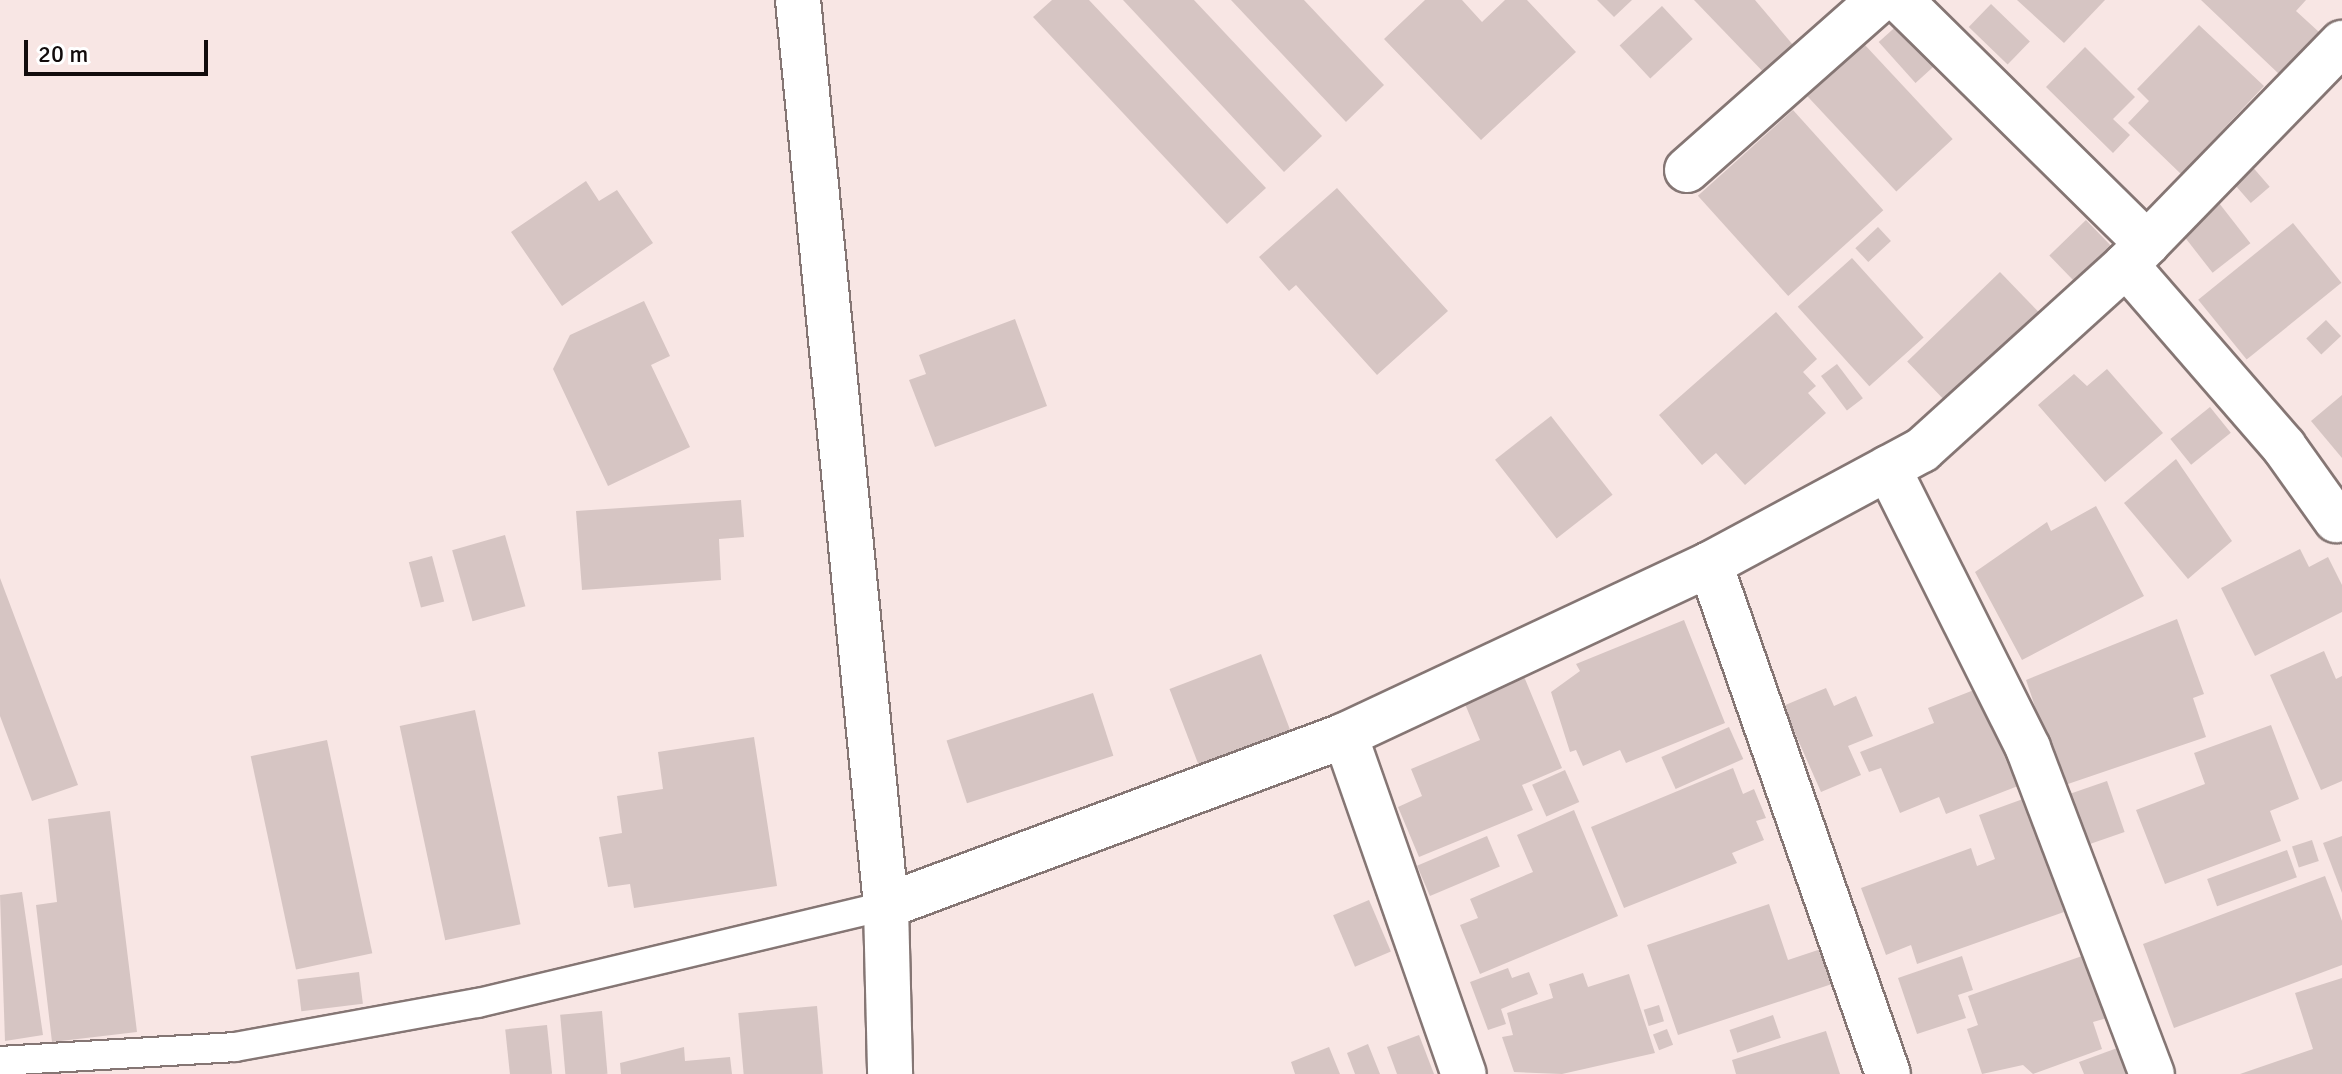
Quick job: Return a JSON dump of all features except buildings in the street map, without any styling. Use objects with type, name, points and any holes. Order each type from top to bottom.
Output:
[{"type":"street","points":[[798,0],[886,906],[890,1074]]},
{"type":"street","points":[[1687,170],[1879,0]]},
{"type":"street","points":[[1900,0],[2137,254],[2336,520]]},
{"type":"street","points":[[886,906],[1345,735],[1710,564],[1922,450],[2137,254],[2342,43]]},
{"type":"street","points":[[1888,468],[2028,748],[2152,1074]]},
{"type":"street","points":[[1710,564],[1888,1074]]},
{"type":"street","points":[[1345,735],[1464,1074]]},
{"type":"lane","points":[[0,1061],[250,1044],[478,1003],[886,906]]}]
